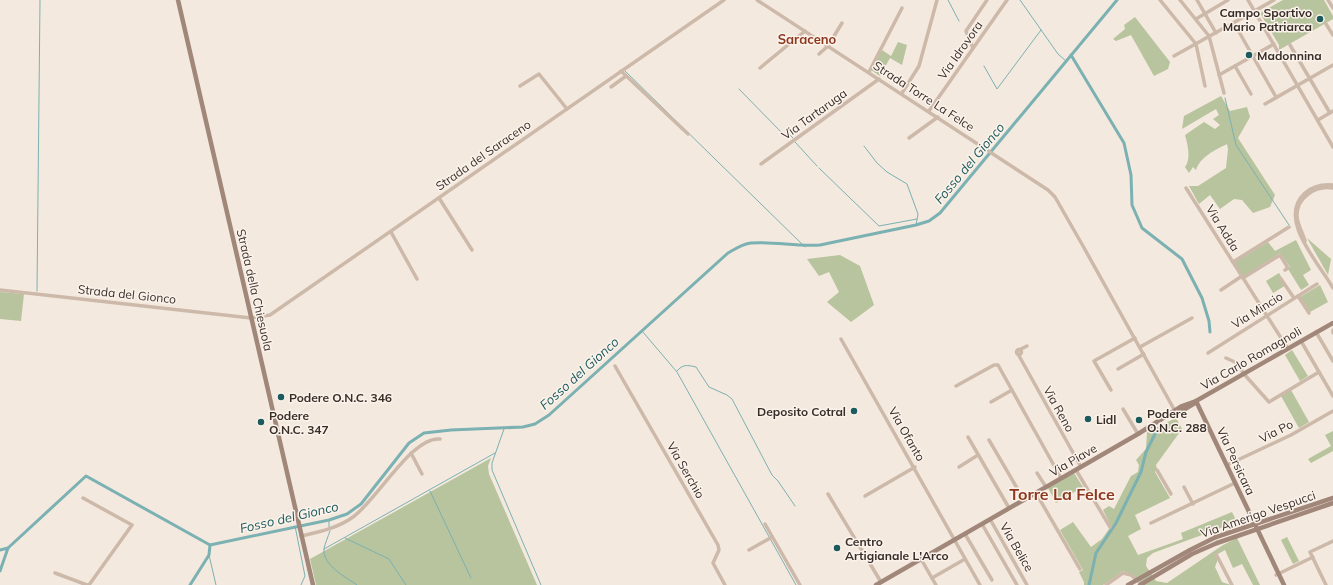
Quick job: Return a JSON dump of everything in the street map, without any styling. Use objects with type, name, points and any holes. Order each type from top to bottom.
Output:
[{"type":"street","name":"Strada della Chiesuola","points":[[178,0],[313,585]]},
{"type":"street","name":"Strada del Saraceno","points":[[251,318],[262,318],[273,313],[724,0]]},
{"type":"street","name":"Strada Torre La Felce","points":[[758,0],[1041,184],[1055,197],[1176,412]]},
{"type":"street","points":[[902,93],[919,64],[937,0]]},
{"type":"street","points":[[973,48],[966,30],[987,0]]},
{"type":"street","name":"Via Idrovora","points":[[928,111],[1008,0]]},
{"type":"street","points":[[1160,0],[1196,44],[1205,86]]},
{"type":"street","points":[[1180,0],[1209,36],[1224,93]]},
{"type":"street","points":[[1197,0],[1216,33]]},
{"type":"street","points":[[1196,19],[1228,0]]},
{"type":"street","points":[[1248,0],[1333,147]]},
{"type":"street","points":[[1174,56],[1274,0]]},
{"type":"street","points":[[1328,0],[1333,8]]},
{"type":"street","points":[[868,72],[902,8]]},
{"type":"street","points":[[819,54],[828,46],[842,23]]},
{"type":"street","points":[[1234,23],[1276,97]]},
{"type":"street","points":[[1326,24],[1333,35]]},
{"type":"street","points":[[760,68],[805,31]]},
{"type":"street","points":[[1219,75],[1274,44]]},
{"type":"street","points":[[1290,45],[1331,112],[1318,120]]},
{"type":"street","points":[[1265,104],[1333,65]]},
{"type":"street","points":[[1235,66],[1251,94]]},
{"type":"street","points":[[621,71],[688,134]]},
{"type":"street","points":[[520,86],[537,74],[540,74],[567,109]]},
{"type":"street","points":[[611,87],[626,76]]},
{"type":"street","name":"Via Tartaruga","points":[[761,164],[879,79]]},
{"type":"street","points":[[909,138],[938,117]]},
{"type":"street","points":[[1333,187],[1313,190],[1305,197],[1299,206],[1298,222],[1307,246],[1333,288]]},
{"type":"street","name":"Via Adda","points":[[1186,188],[1288,349]]},
{"type":"street","points":[[439,198],[472,250]]},
{"type":"street","points":[[1233,262],[1289,227]]},
{"type":"street","points":[[391,232],[417,279]]},
{"type":"street","points":[[1221,290],[1280,255],[1288,268],[1285,270]]},
{"type":"street","points":[[1281,279],[1294,298]]},
{"type":"street","name":"Via Mincio","points":[[1208,353],[1317,284]]},
{"type":"street","name":"Strada del Gionco","points":[[0,290],[251,318]]},
{"type":"street","points":[[1298,296],[1309,313]]},
{"type":"street","points":[[1140,347],[1192,318]]},
{"type":"street","name":"Via Carlo Romagnoli","points":[[1196,401],[1332,324]]},
{"type":"street","name":"Via Carlo Romagnoli","points":[[1316,332],[1333,361]]},
{"type":"street","points":[[1111,390],[1094,361],[1135,338]]},
{"type":"street","name":"Via Ofanto","points":[[840,339],[915,468],[980,585]]},
{"type":"street","points":[[1301,341],[1333,396]]},
{"type":"street","name":"Via Reno","points":[[1025,347],[1020,353],[1021,360],[1110,527]]},
{"type":"street","points":[[1118,369],[1144,354]]},
{"type":"street","points":[[1226,358],[1238,363],[1244,374],[1268,402],[1319,372]]},
{"type":"street","points":[[956,386],[996,365],[1000,367],[1061,478]]},
{"type":"street","name":"Via Serchio","points":[[616,366],[718,545],[719,550],[712,564],[725,585]]},
{"type":"street","points":[[991,402],[1012,390]]},
{"type":"street","name":"Via Piave","points":[[876,585],[1176,412],[1180,412],[1194,405],[1196,401]]},
{"type":"street","name":"Via Persicara","points":[[1196,401],[1278,575]]},
{"type":"street","points":[[1123,409],[1138,434]]},
{"type":"street","name":"Via Po","points":[[1227,465],[1291,435],[1333,411]]},
{"type":"street","points":[[968,437],[1009,508]]},
{"type":"street","points":[[301,536],[330,529],[353,518],[367,505],[411,453],[427,440],[440,439]]},
{"type":"street","points":[[989,440],[1024,500]]},
{"type":"street","points":[[411,453],[422,474]]},
{"type":"street","points":[[959,467],[978,455]]},
{"type":"street","points":[[865,496],[915,468]]},
{"type":"street","points":[[1157,470],[1171,494]]},
{"type":"street","points":[[1037,473],[1046,487]]},
{"type":"street","points":[[1151,523],[1235,483]]},
{"type":"street","points":[[1184,487],[1193,504]]},
{"type":"street","points":[[1036,493],[1080,569]]},
{"type":"street","points":[[828,494],[881,582]]},
{"type":"street","points":[[55,573],[88,585],[132,524],[83,498]]},
{"type":"street","name":"Via Amerigo Vespucci","points":[[1256,528],[1333,498]]},
{"type":"street","name":"Via Amerigo Vespucci","points":[[1128,585],[1182,554],[1216,540],[1333,503]]},
{"type":"street","name":"Via Belice","points":[[990,519],[1027,585]]},
{"type":"street","points":[[765,524],[800,585]]},
{"type":"street","points":[[982,524],[1017,585]]},
{"type":"street","points":[[965,534],[992,580]]},
{"type":"street","points":[[749,550],[772,536]]},
{"type":"street","name":"Via Amerigo Vespucci","points":[[1140,585],[1216,540]]},
{"type":"street","points":[[1326,585],[1310,552],[1333,541]]},
{"type":"street","points":[[1216,554],[1232,585]]},
{"type":"street","points":[[1278,575],[1313,557]]},
{"type":"street","points":[[921,559],[936,585]]},
{"type":"street","points":[[932,578],[965,559]]},
{"type":"street","points":[[1106,585],[1123,573],[1135,578],[1140,585]]},
{"type":"street","points":[[1278,575],[1281,585]]},
{"type":"street","points":[[1278,575],[1284,585]]},
{"type":"green space","points":[[1283,0],[1324,0],[1333,16],[1333,19],[1279,50],[1279,45],[1260,13]]},
{"type":"green space","points":[[1135,17],[1170,62],[1168,69],[1154,76],[1131,35],[1116,41],[1113,39],[1125,29],[1124,25]]},
{"type":"green space","points":[[898,42],[907,45],[902,65],[890,58],[880,76],[871,70],[882,50],[891,56]]},
{"type":"green space","points":[[1221,96],[1230,111],[1247,107],[1250,117],[1238,138],[1275,195],[1270,207],[1253,213],[1242,200],[1234,199],[1220,209],[1210,195],[1199,204],[1189,186],[1198,186],[1226,168],[1228,149],[1227,144],[1213,151],[1204,158],[1196,170],[1193,167],[1189,173],[1185,167],[1188,160],[1188,147],[1185,135],[1204,122],[1215,129],[1220,125],[1213,119],[1219,115],[1216,109],[1182,129],[1184,116]]},
{"type":"green space","points":[[1307,238],[1331,259],[1328,275]]},
{"type":"green space","points":[[1296,240],[1311,270],[1303,275],[1309,285],[1301,290],[1288,269],[1290,267],[1280,253],[1243,277],[1234,263],[1268,242],[1275,251]]},
{"type":"green space","points":[[840,255],[860,266],[874,305],[851,322],[827,302],[839,292],[829,272],[819,276],[807,259]]},
{"type":"green space","points":[[1279,273],[1286,285],[1273,293],[1266,281]]},
{"type":"green space","points":[[1320,285],[1328,302],[1310,312],[1300,297]]},
{"type":"green space","points":[[0,292],[24,294],[21,321],[0,319]]},
{"type":"green space","points":[[1292,350],[1308,376],[1300,381],[1285,355]]},
{"type":"green space","points":[[1291,390],[1309,422],[1299,428],[1281,396]]},
{"type":"green space","points":[[1176,418],[1182,429],[1156,465],[1157,469],[1155,472],[1170,498],[1135,515],[1141,529],[1128,536],[1138,555],[1183,539],[1181,533],[1232,512],[1239,526],[1229,525],[1153,553],[1147,558],[1146,566],[1156,581],[1167,583],[1223,545],[1237,538],[1260,585],[1253,585],[1242,564],[1233,568],[1225,550],[1216,555],[1218,559],[1215,567],[1222,582],[1231,585],[1141,585],[1131,574],[1123,571],[1103,585],[1084,585],[1079,572],[1083,570],[1060,530],[1073,522],[1091,547],[1102,539],[1111,526],[1103,510],[1109,506],[1114,509],[1131,476],[1138,472],[1139,465],[1136,460],[1146,449],[1147,432]]},
{"type":"green space","points":[[1333,431],[1333,451],[1311,463],[1308,459],[1331,446],[1325,435]]},
{"type":"green space","points":[[491,458],[488,466],[489,474],[537,585],[316,585],[310,559]]},
{"type":"green space","points":[[1074,473],[1083,487],[1056,503],[1048,488]]},
{"type":"green space","points":[[1287,537],[1299,561],[1293,564],[1281,540]]},
{"type":"waterway","points":[[37,291],[40,0]]},
{"type":"waterway","points":[[948,0],[959,21]]},
{"type":"waterway","points":[[1020,0],[1058,54],[1066,61]]},
{"type":"waterway","name":"Fosso del Gionco","points":[[0,550],[8,548],[86,476],[210,545],[329,520],[347,514],[361,504],[409,443],[424,433],[451,430],[523,427],[535,424],[549,415],[728,253],[739,247],[748,244],[760,243],[820,245],[916,225],[929,221],[940,213],[1117,0]]},
{"type":"waterway","points":[[984,66],[997,89],[1041,30]]},
{"type":"waterway","points":[[1071,55],[1124,143],[1131,175],[1132,205],[1142,228],[1182,259],[1202,298],[1209,321],[1210,332]]},
{"type":"waterway","points":[[625,71],[805,247]]},
{"type":"waterway","points":[[739,89],[784,135],[788,133],[793,138]]},
{"type":"waterway","points":[[1225,98],[1236,145],[1289,225]]},
{"type":"waterway","points":[[795,142],[817,166]]},
{"type":"waterway","points":[[864,146],[877,163],[887,172],[907,184],[918,214],[916,225]]},
{"type":"waterway","points":[[819,168],[879,226],[917,219]]},
{"type":"waterway","points":[[642,331],[677,372],[796,585]]},
{"type":"waterway","points":[[677,371],[681,367],[685,366],[696,367],[709,387],[727,395],[732,399],[772,475],[778,481],[795,506]]},
{"type":"waterway","points":[[504,429],[492,463],[492,470],[541,585]]},
{"type":"waterway","points":[[1089,585],[1096,553],[1116,523],[1141,472],[1146,452],[1157,430]]},
{"type":"waterway","points":[[324,549],[495,453]]},
{"type":"waterway","points":[[430,491],[471,578]]},
{"type":"waterway","name":"Fosso del Gionco","points":[[329,520],[329,527]]},
{"type":"waterway","points":[[295,526],[305,576],[301,585]]},
{"type":"waterway","points":[[330,531],[324,549],[324,555],[331,566],[357,585]]},
{"type":"waterway","points":[[345,538],[389,559],[406,585]]},
{"type":"waterway","points":[[190,585],[209,555],[210,545]]},
{"type":"waterway","points":[[0,571],[8,548]]},
{"type":"waterway","points":[[209,555],[216,585]]},
{"type":"place","name":"Campo Sportivo Mario Patriarca","points":[[1320,19]]},
{"type":"place","name":"Madonnina","points":[[1249,55]]},
{"type":"place","name":"Podere O.N.C. 346","points":[[281,397]]},
{"type":"place","name":"Deposito Cotral","points":[[854,411]]},
{"type":"place","name":"Lidl","points":[[1088,419]]},
{"type":"place","name":"Podere O.N.C. 288","points":[[1139,420]]},
{"type":"place","name":"Podere O.N.C. 347","points":[[261,422]]},
{"type":"place","name":"Centro Artigianale L'Arco","points":[[837,548]]},
{"type":"district","name":"Saraceno","points":[[807,39]]},
{"type":"district","name":"Torre La Felce","points":[[1062,494]]}]
